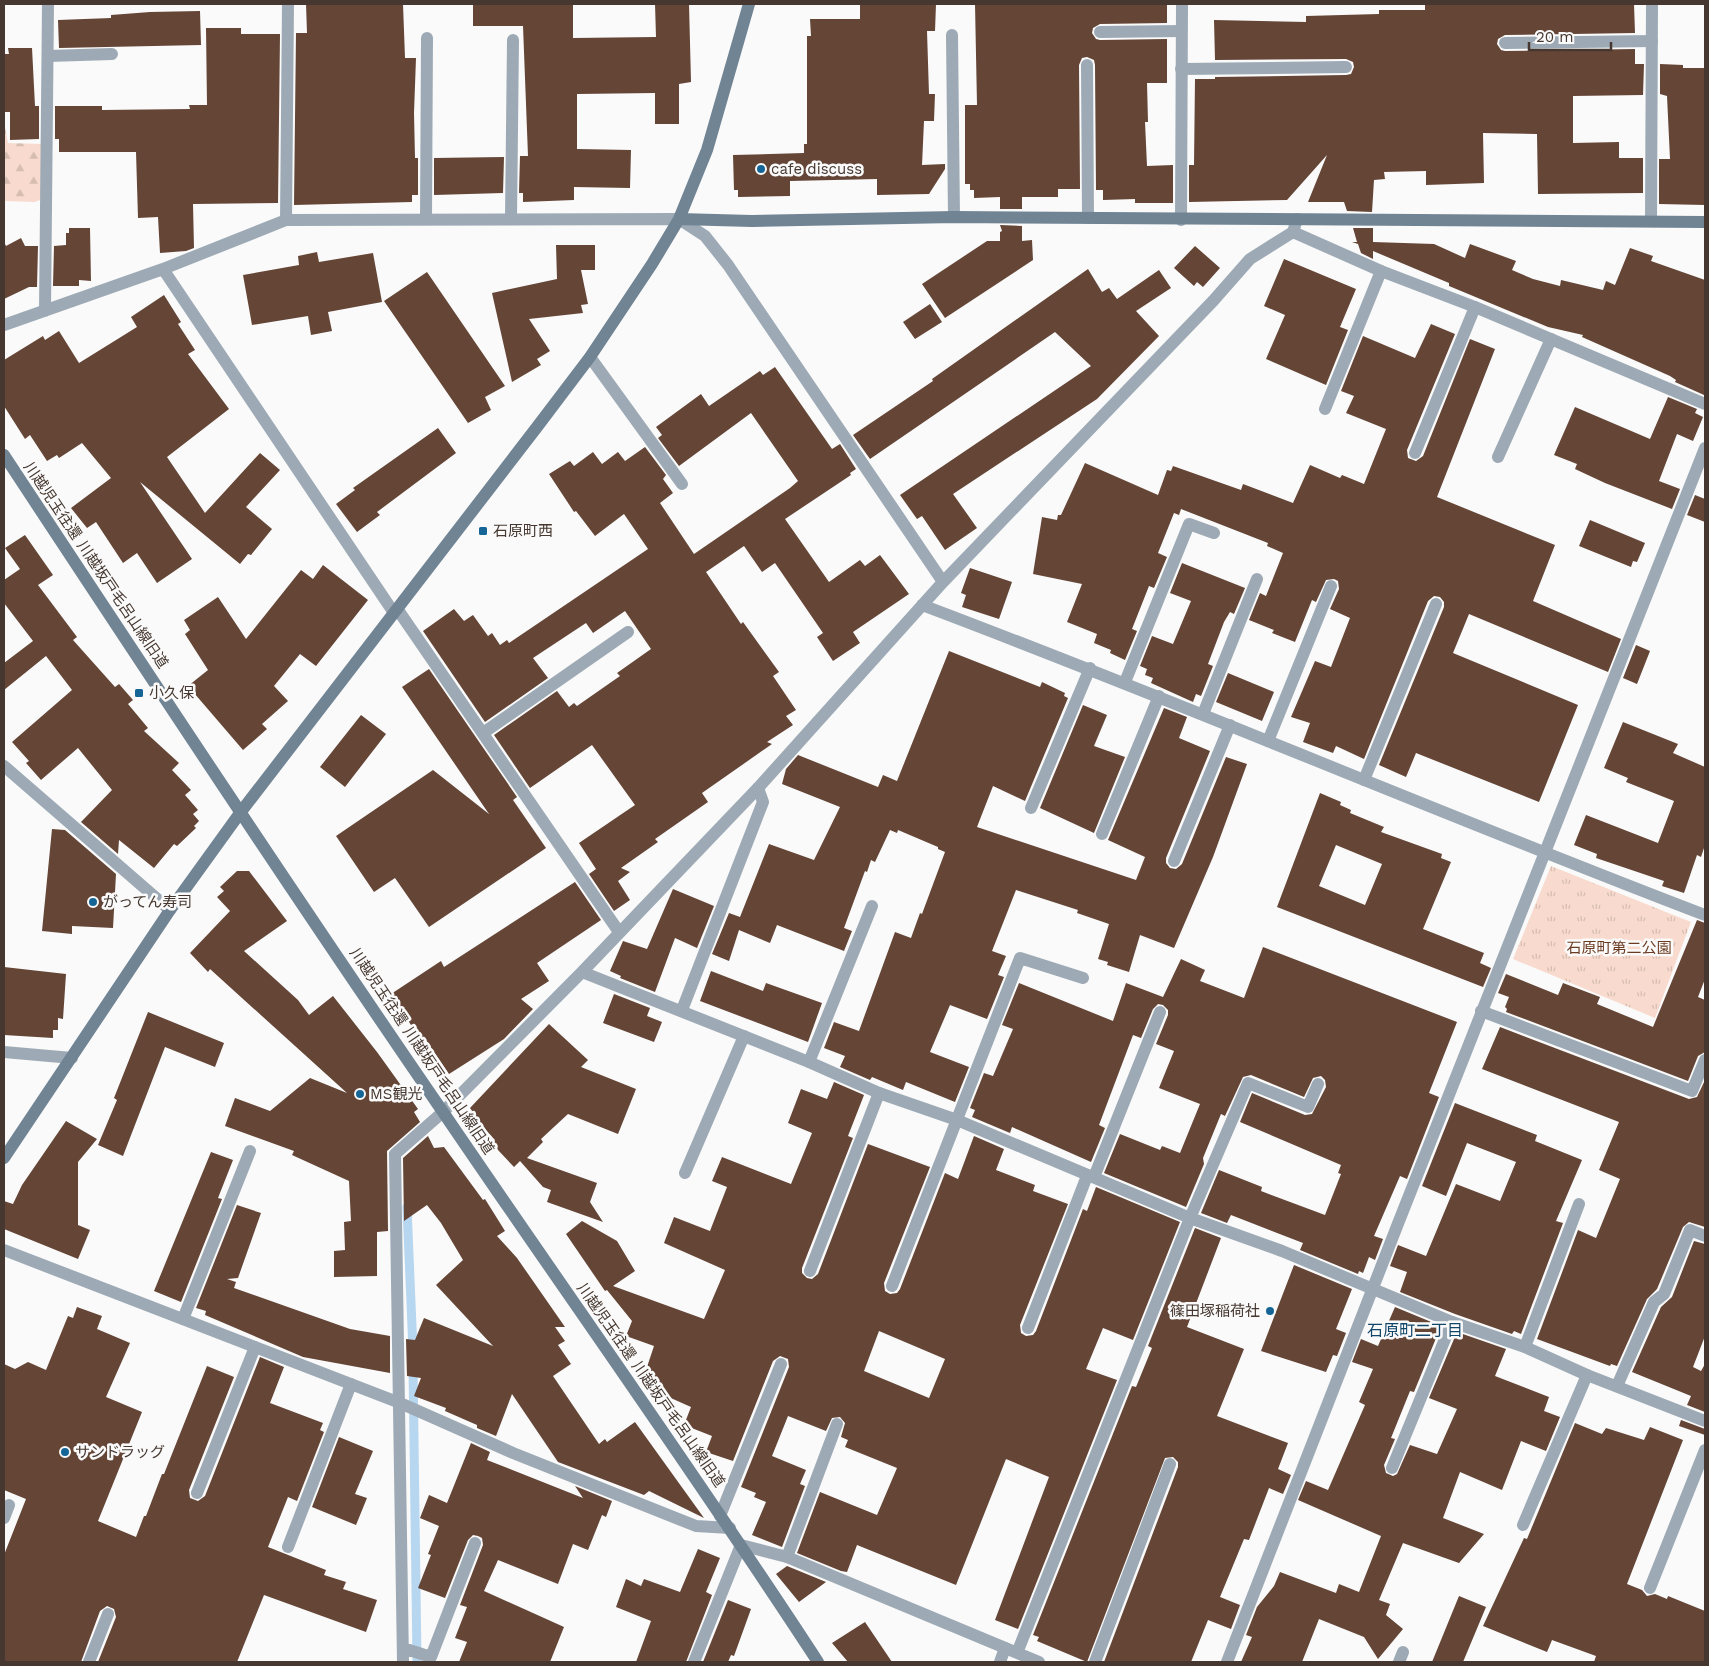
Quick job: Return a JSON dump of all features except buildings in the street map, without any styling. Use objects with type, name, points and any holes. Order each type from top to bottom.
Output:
[{"type":"street","points":[[45,311],[48,4]]},
{"type":"street","points":[[286,220],[288,4]]},
{"type":"street","points":[[4,1158],[170,910],[240,813],[590,356],[652,264],[679,219],[707,150],[750,4]]},
{"type":"street","points":[[1181,220],[1182,4]]},
{"type":"street","points":[[1651,221],[1652,4]]},
{"type":"street","points":[[1100,32],[1181,31]]},
{"type":"street","points":[[952,35],[954,217]]},
{"type":"street","points":[[426,219],[428,38]]},
{"type":"street","points":[[511,218],[513,40]]},
{"type":"street","points":[[1504,43],[1652,41]]},
{"type":"street","points":[[48,56],[112,54]]},
{"type":"street","points":[[1087,65],[1088,218]]},
{"type":"street","points":[[1181,68],[1346,68]]},
{"type":"street","points":[[4,325],[163,269],[286,220],[511,218],[679,219],[752,222],[954,217],[1705,222]]},
{"type":"street","points":[[679,219],[706,236],[728,265],[943,582]]},
{"type":"street","points":[[403,1662],[400,1403],[394,1154],[442,1112],[582,972],[758,788],[922,604],[1199,315],[1250,259],[1293,232],[1297,219]]},
{"type":"street","points":[[1293,232],[1381,271],[1475,307],[1705,404]]},
{"type":"street","points":[[163,269],[396,611],[483,733],[619,932]]},
{"type":"street","points":[[1324,409],[1381,271]]},
{"type":"street","points":[[1415,453],[1475,307]]},
{"type":"street","points":[[1498,457],[1551,339]]},
{"type":"street","points":[[590,356],[682,484]]},
{"type":"street","points":[[1227,1662],[1373,1290],[1414,1179],[1481,1010],[1546,854],[1705,448]]},
{"type":"street","name":"川越児玉往還 川越坂戸毛呂山線旧道","points":[[4,455],[240,813],[442,1112],[730,1528],[818,1662]]},
{"type":"street","points":[[1126,682],[1189,524],[1214,533]]},
{"type":"street","points":[[1203,714],[1257,579]]},
{"type":"street","points":[[1268,741],[1331,586]]},
{"type":"street","points":[[922,604],[1126,682],[1546,854],[1705,915]]},
{"type":"street","points":[[1364,780],[1436,604]]},
{"type":"street","points":[[483,733],[628,632]]},
{"type":"street","points":[[1031,808],[1090,668]]},
{"type":"street","points":[[1102,834],[1159,696]]},
{"type":"street","points":[[1174,861],[1230,725]]},
{"type":"street","points":[[4,766],[170,910]]},
{"type":"street","points":[[682,1010],[763,802],[758,788]]},
{"type":"street","points":[[809,1062],[872,906]]},
{"type":"street","points":[[892,1286],[1020,958],[1083,978]]},
{"type":"street","points":[[582,972],[682,1010],[879,1093],[957,1120],[1190,1218],[1282,1251],[1452,1322],[1525,1347],[1587,1375],[1705,1421]]},
{"type":"street","points":[[1481,1010],[1692,1092],[1705,1060]]},
{"type":"street","points":[[1028,1328],[1160,1012]]},
{"type":"street","points":[[685,1173],[744,1036]]},
{"type":"street","points":[[4,1052],[72,1058]]},
{"type":"street","points":[[1000,1662],[1011,1651],[1190,1218],[1248,1083],[1308,1107],[1318,1084]]},
{"type":"street","points":[[810,1271],[879,1093]]},
{"type":"street","points":[[183,1319],[250,1151]]},
{"type":"street","points":[[1525,1347],[1579,1204]]},
{"type":"street","points":[[1617,1386],[1654,1302],[1664,1294],[1690,1230],[1705,1236]]},
{"type":"street","points":[[4,1250],[400,1403],[513,1453],[696,1526],[730,1528]]},
{"type":"street","points":[[1392,1468],[1452,1322]]},
{"type":"street","points":[[196,1493],[255,1347]]},
{"type":"street","points":[[720,1516],[781,1364]]},
{"type":"street","points":[[1523,1525],[1587,1375]]},
{"type":"street","points":[[288,1547],[351,1384]]},
{"type":"street","points":[[787,1557],[837,1424]]},
{"type":"street","points":[[1650,1588],[1705,1450]]},
{"type":"street","points":[[1095,1662],[1170,1464]]},
{"type":"street","points":[[4,1518],[9,1505]]},
{"type":"street","points":[[403,1648],[431,1657],[475,1543]]},
{"type":"street","points":[[694,1662],[741,1545],[787,1557],[1039,1662]]},
{"type":"street","points":[[89,1662],[108,1614]]},
{"type":"green space","points":[[4,122],[8,143],[42,144],[44,199],[34,202],[4,201]]},
{"type":"green space","name":"石原町第二公園","points":[[1551,866],[1691,922],[1655,1018],[1513,959]]},
{"type":"waterway","points":[[407,1207],[413,1351]]},
{"type":"waterway","points":[[413,1367],[417,1662]]},
{"type":"place","name":"cafe discuss","points":[[761,169]]},
{"type":"place","name":"石原町西","points":[[483,531]]},
{"type":"place","name":"小久保","points":[[139,693]]},
{"type":"place","name":"がってん寿司","points":[[93,902]]},
{"type":"place","name":"MS観光","points":[[360,1094]]},
{"type":"place","name":"篠田塚稲荷社","points":[[1270,1311]]},
{"type":"place","name":"サンドラッグ","points":[[65,1452]]},
{"type":"district","name":"石原町二丁目","points":[[1415,1330]]}]
